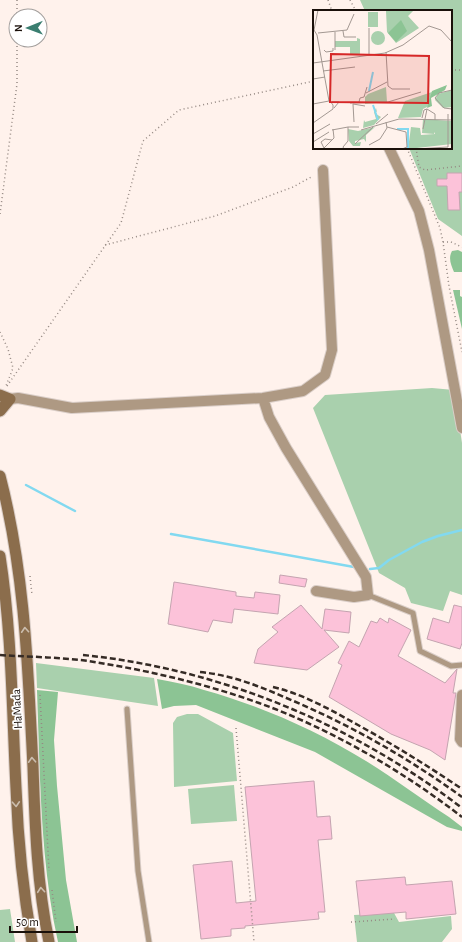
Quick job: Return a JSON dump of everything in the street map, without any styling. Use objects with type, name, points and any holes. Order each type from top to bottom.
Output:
[{"type":"main road","points":[[0,411],[3,398]]},
{"type":"main road","name":"HaMada","points":[[0,476],[15,546],[21,588],[29,681],[35,822],[44,916],[49,942]]},
{"type":"main road","name":"HaMada","points":[[0,556],[10,639],[15,782],[20,849],[24,896],[32,942]]},
{"type":"street","points":[[389,149],[419,211],[429,250],[462,428]]},
{"type":"street","points":[[3,398],[18,398],[72,408],[264,398],[303,391],[325,375],[332,350],[323,170]]},
{"type":"street","points":[[264,398],[269,417],[286,448],[366,576],[368,595],[354,597],[316,591]]},
{"type":"street","points":[[462,695],[460,739],[462,742]]},
{"type":"lane","points":[[368,595],[413,613],[420,651],[451,666],[462,665]]},
{"type":"lane","points":[[127,709],[138,871],[149,942]]},
{"type":"path","points":[[328,0],[332,10]]},
{"type":"path","points":[[350,0],[355,10]]},
{"type":"path","points":[[0,214],[17,84],[17,48]]},
{"type":"path","points":[[0,332],[8,349],[13,368],[4,390],[121,223],[143,141],[179,110],[313,81]]},
{"type":"path","points":[[407,149],[440,228],[449,286],[462,352]]},
{"type":"path","points":[[416,149],[419,167],[425,170],[462,166]]},
{"type":"path","points":[[105,245],[215,216],[293,187],[323,170]]},
{"type":"path","points":[[443,242],[451,242],[462,247]]},
{"type":"path","points":[[30,576],[32,600]]},
{"type":"path","points":[[40,692],[50,871]]},
{"type":"path","points":[[236,728],[254,942]]},
{"type":"path","points":[[51,886],[57,928]]},
{"type":"path","points":[[351,922],[395,919]]},
{"type":"green space","points":[[360,0],[462,0],[462,236],[438,219],[409,149],[452,149],[452,10],[365,10]]},
{"type":"green space","points":[[458,250],[462,252],[462,272],[454,272],[450,256],[452,251]]},
{"type":"green space","points":[[453,290],[460,290],[460,296],[462,297],[462,329]]},
{"type":"green space","points":[[432,388],[454,390],[462,443],[462,595],[450,591],[443,611],[411,603],[405,588],[379,573],[313,408],[325,395]]},
{"type":"green space","points":[[36,663],[154,678],[158,706],[37,688]]},
{"type":"green space","points":[[157,679],[175,682],[246,703],[307,729],[347,750],[387,774],[449,817],[462,827],[462,831],[447,827],[315,752],[196,705],[174,706],[162,709]]},
{"type":"green space","points":[[37,690],[58,692],[54,740],[57,786],[66,880],[77,942],[58,942],[52,911],[44,848],[40,785]]},
{"type":"green space","points":[[187,714],[198,714],[233,733],[237,781],[174,787],[173,723],[177,717]]},
{"type":"green space","points":[[234,785],[237,821],[191,824],[188,789]]},
{"type":"green space","points":[[10,909],[15,942],[0,942],[0,910]]},
{"type":"green space","points":[[394,913],[399,922],[451,916],[452,929],[442,942],[357,942],[354,915]]},
{"type":"building","points":[[447,173],[462,173],[462,192],[459,192],[460,210],[448,210],[447,186],[437,186],[437,179],[447,179]]},
{"type":"building","points":[[280,575],[307,579],[305,587],[279,583]]},
{"type":"building","points":[[174,582],[236,592],[236,596],[254,598],[255,592],[280,595],[278,614],[234,609],[232,623],[213,620],[208,632],[168,624]]},
{"type":"building","points":[[301,605],[322,629],[325,609],[351,612],[349,633],[324,630],[339,647],[307,670],[254,663],[258,649],[278,632],[272,627]]},
{"type":"building","points":[[454,605],[462,607],[462,643],[460,649],[427,639],[433,618],[449,623]]},
{"type":"building","points":[[380,618],[388,623],[389,618],[411,630],[398,656],[445,683],[457,669],[453,693],[456,693],[445,760],[430,750],[391,734],[329,697],[342,665],[338,663],[349,641],[359,647],[371,621],[377,623]]},
{"type":"building","points":[[314,781],[317,817],[330,816],[332,839],[318,840],[325,912],[318,912],[319,919],[245,926],[245,928],[231,929],[231,936],[201,939],[193,865],[232,861],[236,903],[256,901],[245,787]]},
{"type":"building","points":[[405,877],[406,885],[452,881],[456,914],[406,919],[406,912],[360,916],[356,881]]},
{"type":"waterway","points":[[26,485],[75,511]]},
{"type":"waterway","points":[[370,569],[379,568],[389,560],[422,542],[462,530]]},
{"type":"waterway","points":[[171,534],[354,567]]},
{"type":"railway","points":[[0,655],[88,661],[196,683],[259,703],[312,725],[365,752],[415,783],[462,817]]},
{"type":"railway","points":[[83,655],[134,662],[185,673],[235,687],[283,705],[330,726],[376,751],[420,778],[462,808]]},
{"type":"railway","points":[[200,672],[222,675],[253,685],[331,718],[420,768],[462,797]]},
{"type":"railway","points":[[273,687],[306,698],[338,714],[398,748],[462,789]]}]
